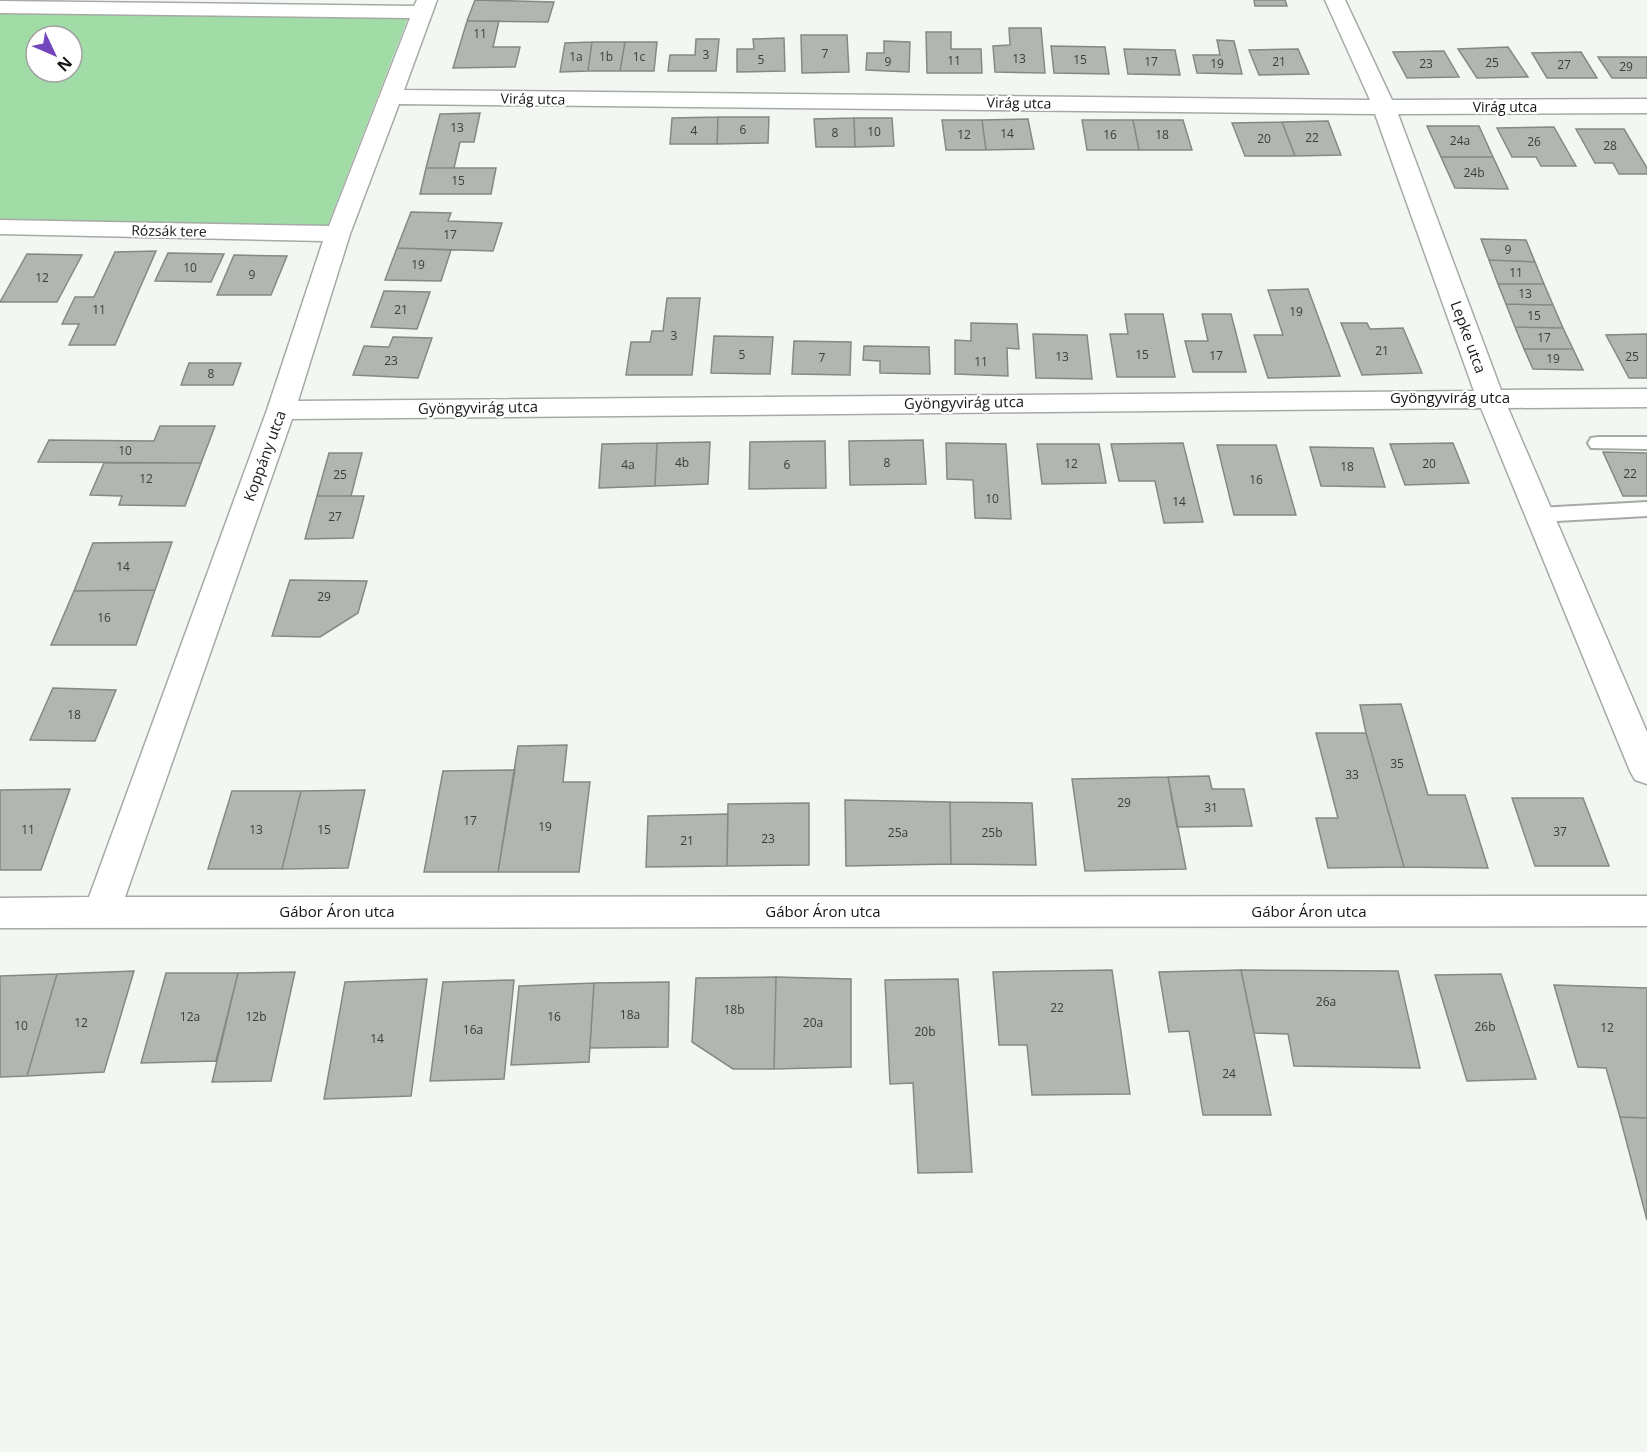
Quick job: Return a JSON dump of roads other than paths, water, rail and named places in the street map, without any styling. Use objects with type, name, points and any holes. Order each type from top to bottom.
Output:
[{"type":"street","name":"Lepke utca","points":[[1335,0],[1384,107],[1490,398],[1647,771]]},
{"type":"street","points":[[0,7],[425,6]]},
{"type":"street","name":"Koppány utca","points":[[102,912],[281,410],[338,234],[425,6]]},
{"type":"street","name":"Virág utca","points":[[392,97],[1384,107],[1647,106]]},
{"type":"street","name":"Rózsák tere","points":[[0,227],[338,234]]},
{"type":"street","name":"Gyöngyvirág utca","points":[[281,410],[1490,398],[1647,399]]},
{"type":"street","name":"Gábor Áron utca","points":[[0,913],[1647,912]]},
{"type":"lane","points":[[1598,442],[1647,443]]},
{"type":"lane","points":[[1538,515],[1647,509]]}]
